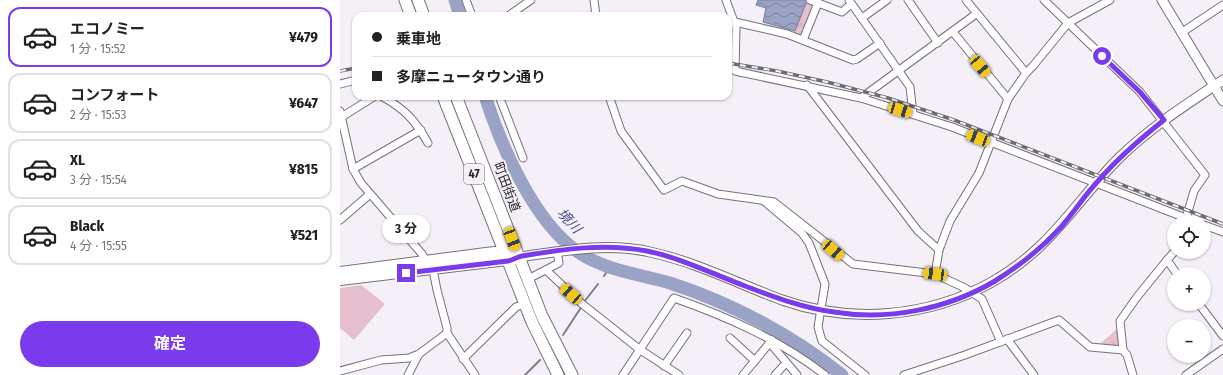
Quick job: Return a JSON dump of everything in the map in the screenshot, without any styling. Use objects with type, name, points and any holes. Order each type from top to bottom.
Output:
[{"type":"main road","points":[[405,0],[410,12]]},
{"type":"main road","points":[[418,0],[422,12]]},
{"type":"main road","name":"町田街道","points":[[445,100],[525,304],[541,342],[558,375]]},
{"type":"main road","name":"町田街道","points":[[458,100],[551,337],[572,375]]},
{"type":"main road","points":[[340,272],[404,265],[426,260],[506,256],[519,257]]},
{"type":"main road","points":[[340,280],[434,270],[506,256]]},
{"type":"street","points":[[466,0],[470,12]]},
{"type":"street","points":[[514,12],[531,0]]},
{"type":"street","points":[[594,0],[596,12]]},
{"type":"street","points":[[726,0],[731,12]]},
{"type":"street","points":[[810,0],[842,12],[850,2],[910,87],[914,114]]},
{"type":"street","points":[[862,18],[887,0]]},
{"type":"street","points":[[908,0],[938,43]]},
{"type":"street","points":[[966,0],[1026,73]]},
{"type":"street","points":[[1044,0],[1140,92],[1164,120],[1205,175],[1194,191],[1187,215]]},
{"type":"street","points":[[1092,0],[1097,8]]},
{"type":"street","points":[[935,274],[939,250],[950,221],[969,193],[992,142],[1008,99],[1026,73],[1034,66],[1068,23],[1110,0]]},
{"type":"street","points":[[1162,0],[1223,101]]},
{"type":"street","points":[[803,40],[818,3]]},
{"type":"street","points":[[1181,33],[1223,5]]},
{"type":"street","points":[[860,98],[938,43],[976,14]]},
{"type":"street","points":[[732,15],[735,22],[735,71],[807,85],[860,98],[914,114],[992,142],[1174,215]]},
{"type":"street","points":[[735,22],[780,32],[855,60],[880,43]]},
{"type":"street","points":[[953,32],[1008,99]]},
{"type":"street","points":[[519,257],[599,247],[631,249],[666,256],[782,300],[820,310],[866,315],[896,313],[936,305],[973,292],[1007,273],[1041,247],[1061,226],[1096,183],[1131,146],[1164,120],[1223,80]]},
{"type":"street","points":[[340,84],[352,81]]},
{"type":"street","points":[[807,85],[918,231],[939,250]]},
{"type":"street","points":[[368,100],[341,115],[353,169],[361,183],[426,260]]},
{"type":"street","points":[[388,100],[405,110],[421,130],[428,143]]},
{"type":"street","points":[[502,100],[524,158]]},
{"type":"street","points":[[610,100],[621,131],[661,189],[664,190],[682,181],[718,194],[774,202],[800,221],[844,259],[858,265],[935,274],[973,292],[984,301],[1004,340],[1034,375]]},
{"type":"street","points":[[353,169],[421,130]]},
{"type":"street","points":[[340,220],[370,194]]},
{"type":"street","points":[[764,201],[806,237],[825,284],[818,327],[822,341],[865,375]]},
{"type":"street","points":[[1211,228],[1223,232]]},
{"type":"street","points":[[528,279],[559,263],[557,252]]},
{"type":"street","points":[[1133,375],[1127,355],[1123,350],[1120,321],[1167,260],[1172,267]]},
{"type":"street","points":[[434,270],[447,333],[475,375]]},
{"type":"street","points":[[546,270],[583,304],[639,349],[679,375]]},
{"type":"street","points":[[623,375],[674,298],[724,316],[771,342],[825,375]]},
{"type":"street","points":[[463,359],[516,307],[525,304]]},
{"type":"street","points":[[1205,311],[1223,336]]},
{"type":"street","points":[[904,375],[1059,320],[1090,347],[1123,350]]},
{"type":"street","points":[[340,371],[381,360],[409,358],[419,354],[447,333]]},
{"type":"street","points":[[664,366],[687,333]]},
{"type":"street","points":[[730,338],[755,361]]},
{"type":"street","points":[[743,375],[771,342]]},
{"type":"street","points":[[771,342],[786,363],[797,375]]},
{"type":"street","points":[[1186,375],[1223,349]]},
{"type":"street","points":[[408,375],[419,354]]},
{"type":"street","points":[[775,375],[786,363]]},
{"type":"street","points":[[355,367],[358,375]]},
{"type":"green space","points":[[807,0],[815,6],[801,36],[794,34]]},
{"type":"green space","points":[[361,285],[385,304],[354,340],[340,328],[340,288]]},
{"type":"green space","points":[[1118,328],[1118,347],[1099,345]]},
{"type":"water","points":[[758,0],[807,1],[795,31],[763,22],[766,8],[756,5]]},
{"type":"waterway","name":"境川","points":[[455,0],[459,12]]},
{"type":"waterway","name":"境川","points":[[486,100],[500,137],[521,182],[533,203],[562,239],[578,252],[611,268],[670,283],[738,310],[803,347],[842,375]]},
{"type":"waterway","points":[[604,276],[609,268]]},
{"type":"waterway","points":[[584,302],[598,284]]},
{"type":"waterway","points":[[563,335],[582,306]]},
{"type":"waterway","points":[[525,375],[540,360]]},
{"type":"railway","points":[[732,64],[777,71],[827,82],[888,98],[954,120],[1223,224]]},
{"type":"railway","points":[[340,71],[352,69]]},
{"type":"route","points":[[406,273],[508,261],[519,257],[583,248],[612,247],[650,252],[666,256],[782,300],[834,312],[881,315],[913,311],[941,304],[986,286],[1031,256],[1052,237],[1096,183],[1131,146],[1164,120],[1140,92],[1102,56]]}]
